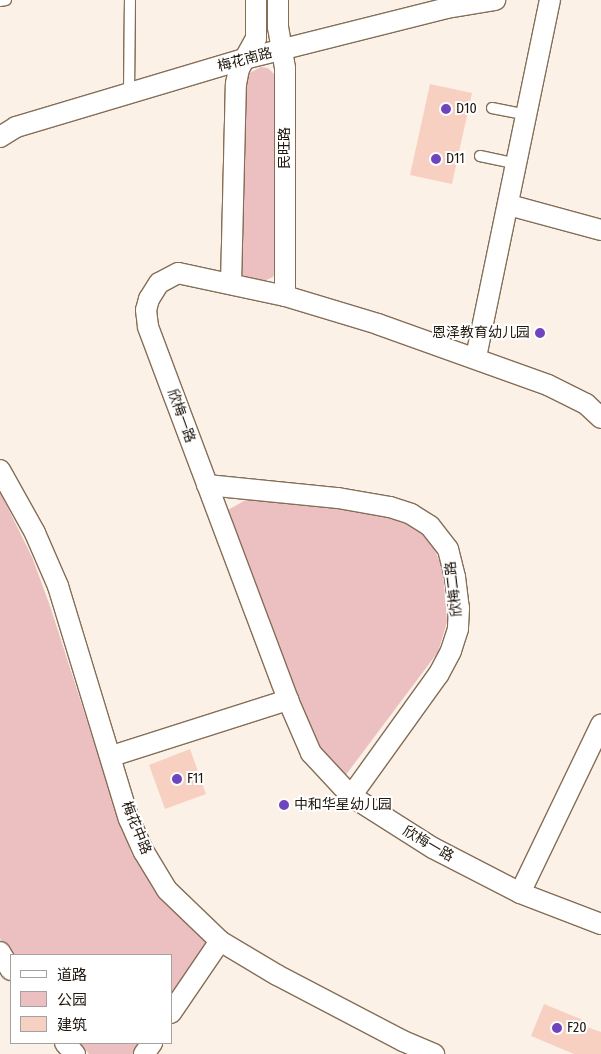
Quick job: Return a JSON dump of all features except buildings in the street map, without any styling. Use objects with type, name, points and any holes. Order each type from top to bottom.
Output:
[{"type":"street","points":[[231,284],[236,84],[239,69],[256,38],[256,0]]},
{"type":"street","name":"民旺路","points":[[278,0],[278,27],[285,68],[285,296]]},
{"type":"street","name":"梅花南路","points":[[0,137],[16,127],[283,49],[448,8],[494,0]]},
{"type":"street","points":[[476,358],[528,115],[550,0]]},
{"type":"street","points":[[509,206],[601,230]]},
{"type":"street","name":"欣梅一路","points":[[601,418],[586,404],[548,385],[476,358],[285,296],[178,273],[158,284],[152,292],[146,310],[148,327],[288,700],[311,753],[351,796],[433,848],[520,893],[601,924]]},
{"type":"street","name":"梅花中路","points":[[0,470],[35,534],[58,586],[112,756],[129,820],[144,852],[167,890],[220,941],[310,993],[402,1041],[434,1054]]},
{"type":"street","name":"欣梅二路","points":[[207,485],[338,498],[390,507],[411,514],[430,526],[448,549],[455,577],[458,608],[458,629],[452,651],[438,675],[351,796]]},
{"type":"street","points":[[112,756],[288,700]]},
{"type":"street","points":[[520,893],[601,724]]},
{"type":"street","points":[[172,1012],[220,941]]},
{"type":"street","points":[[0,952],[10,968]]},
{"type":"street","points":[[67,1044],[76,1054]]},
{"type":"lane","points":[[0,1],[6,0]]},
{"type":"lane","points":[[129,93],[130,0]]},
{"type":"lane","points":[[492,108],[528,115]]},
{"type":"lane","points":[[480,156],[517,164]]},
{"type":"green space","points":[[261,67],[268,68],[274,74],[276,82],[275,272],[273,277],[264,281],[248,278],[238,272],[246,75]]},
{"type":"green space","points":[[0,492],[32,557],[50,606],[132,855],[164,897],[204,938],[206,945],[172,1002],[172,954],[10,954],[10,956],[0,938]]},
{"type":"green space","points":[[251,497],[374,511],[396,517],[418,529],[432,543],[443,570],[447,622],[438,652],[345,776],[320,753],[274,641],[228,510]]},
{"type":"green space","points":[[81,1044],[144,1044],[137,1054],[89,1054]]},
{"type":"place","name":"D10","points":[[446,109]]},
{"type":"place","name":"D11","points":[[436,159]]},
{"type":"place","name":"恩泽教育幼儿园","points":[[540,333]]},
{"type":"place","name":"F11","points":[[177,779]]},
{"type":"place","name":"中和华星幼儿园","points":[[284,805]]},
{"type":"place","name":"F20","points":[[557,1028]]}]
